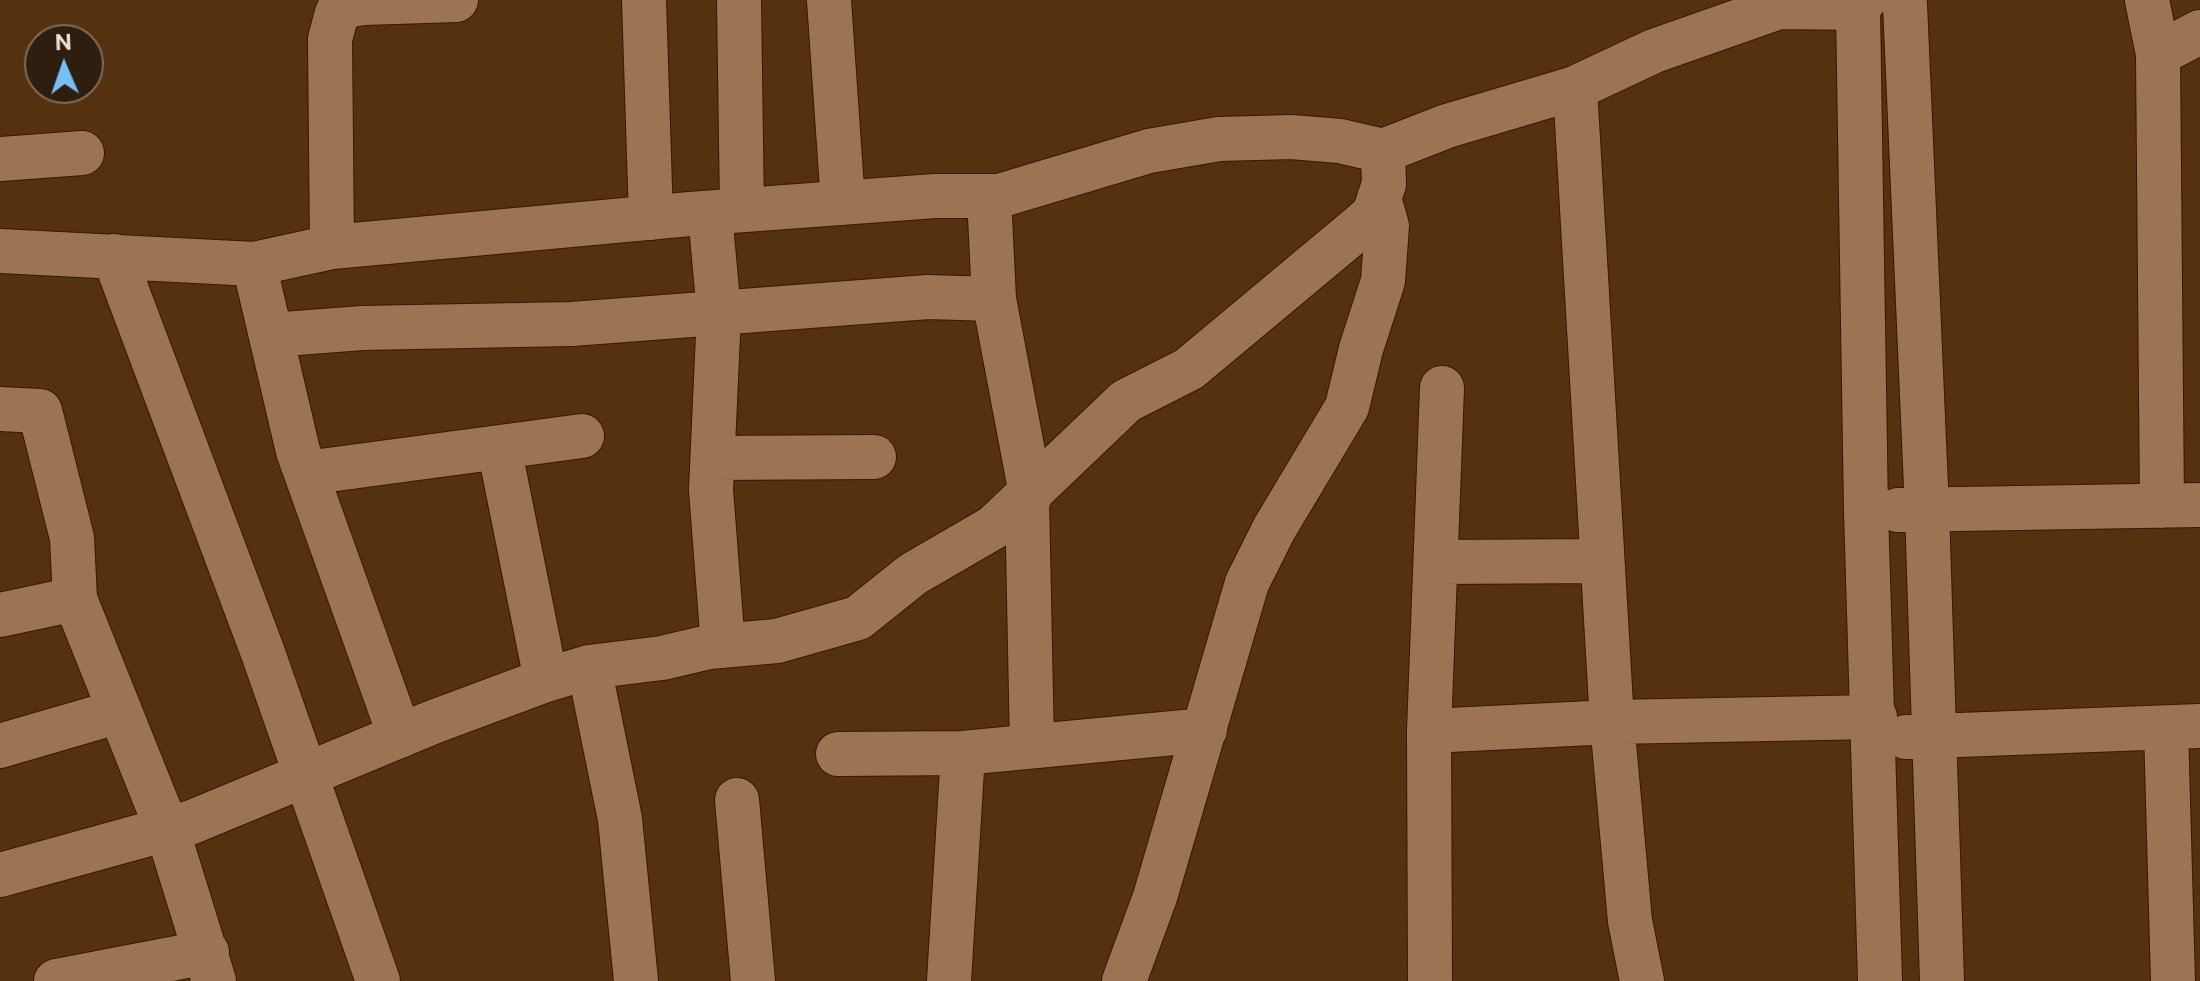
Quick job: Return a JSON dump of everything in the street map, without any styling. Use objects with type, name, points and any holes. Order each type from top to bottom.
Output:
[{"type":"street","points":[[332,247],[330,39],[337,7],[364,3],[456,0]]},
{"type":"street","points":[[644,0],[651,218]]},
{"type":"street","points":[[723,646],[711,490],[739,0]]},
{"type":"street","points":[[829,0],[843,203]]},
{"type":"street","points":[[1901,0],[1905,4],[1927,510],[1942,981]]},
{"type":"street","points":[[1866,511],[2181,506],[2158,54],[2147,0]]},
{"type":"street","points":[[0,251],[254,264],[332,247],[726,212],[989,196],[1054,182],[1149,151],[1219,139],[1291,137],[1340,141],[1383,151],[1447,126],[1575,88],[1654,51],[1779,7],[1861,4],[1866,511],[1875,727],[1880,981]]},
{"type":"street","points":[[2158,54],[2200,32]]},
{"type":"street","points":[[1575,88],[1612,722],[1630,921],[1642,981]]},
{"type":"street","points":[[0,875],[167,829],[400,736],[546,680],[589,667],[723,646],[777,641],[858,618],[913,574],[994,527],[1126,401],[1189,369],[1374,214],[1384,184],[1383,151]]},
{"type":"street","points":[[0,159],[82,153]]},
{"type":"street","points":[[989,196],[994,299],[1029,496],[1032,746]]},
{"type":"street","points":[[1124,981],[1155,897],[1247,583],[1274,529],[1347,407],[1361,349],[1383,281],[1387,226],[1379,198]]},
{"type":"street","points":[[114,256],[306,775],[378,981]]},
{"type":"street","points":[[254,264],[306,473],[400,736]]},
{"type":"street","points":[[271,335],[362,328],[572,324],[928,297],[994,299]]},
{"type":"street","points":[[1430,981],[1429,731],[1442,388]]},
{"type":"street","points":[[0,409],[40,411],[72,538],[75,599],[167,829],[211,967],[56,981]]},
{"type":"street","points":[[306,473],[582,436]]},
{"type":"street","points":[[499,447],[546,680]]},
{"type":"street","points":[[713,458],[874,457]]},
{"type":"street","points":[[1436,562],[1602,561]]},
{"type":"street","points":[[0,615],[75,599]]},
{"type":"street","points":[[589,667],[620,819],[636,981]]},
{"type":"street","points":[[0,746],[120,711]]},
{"type":"street","points":[[1429,731],[1612,722],[1875,727],[1934,736],[2183,727],[2173,981]]},
{"type":"street","points":[[838,754],[963,753],[1205,730]]},
{"type":"street","points":[[949,981],[963,753]]},
{"type":"street","points":[[737,800],[753,981]]}]
